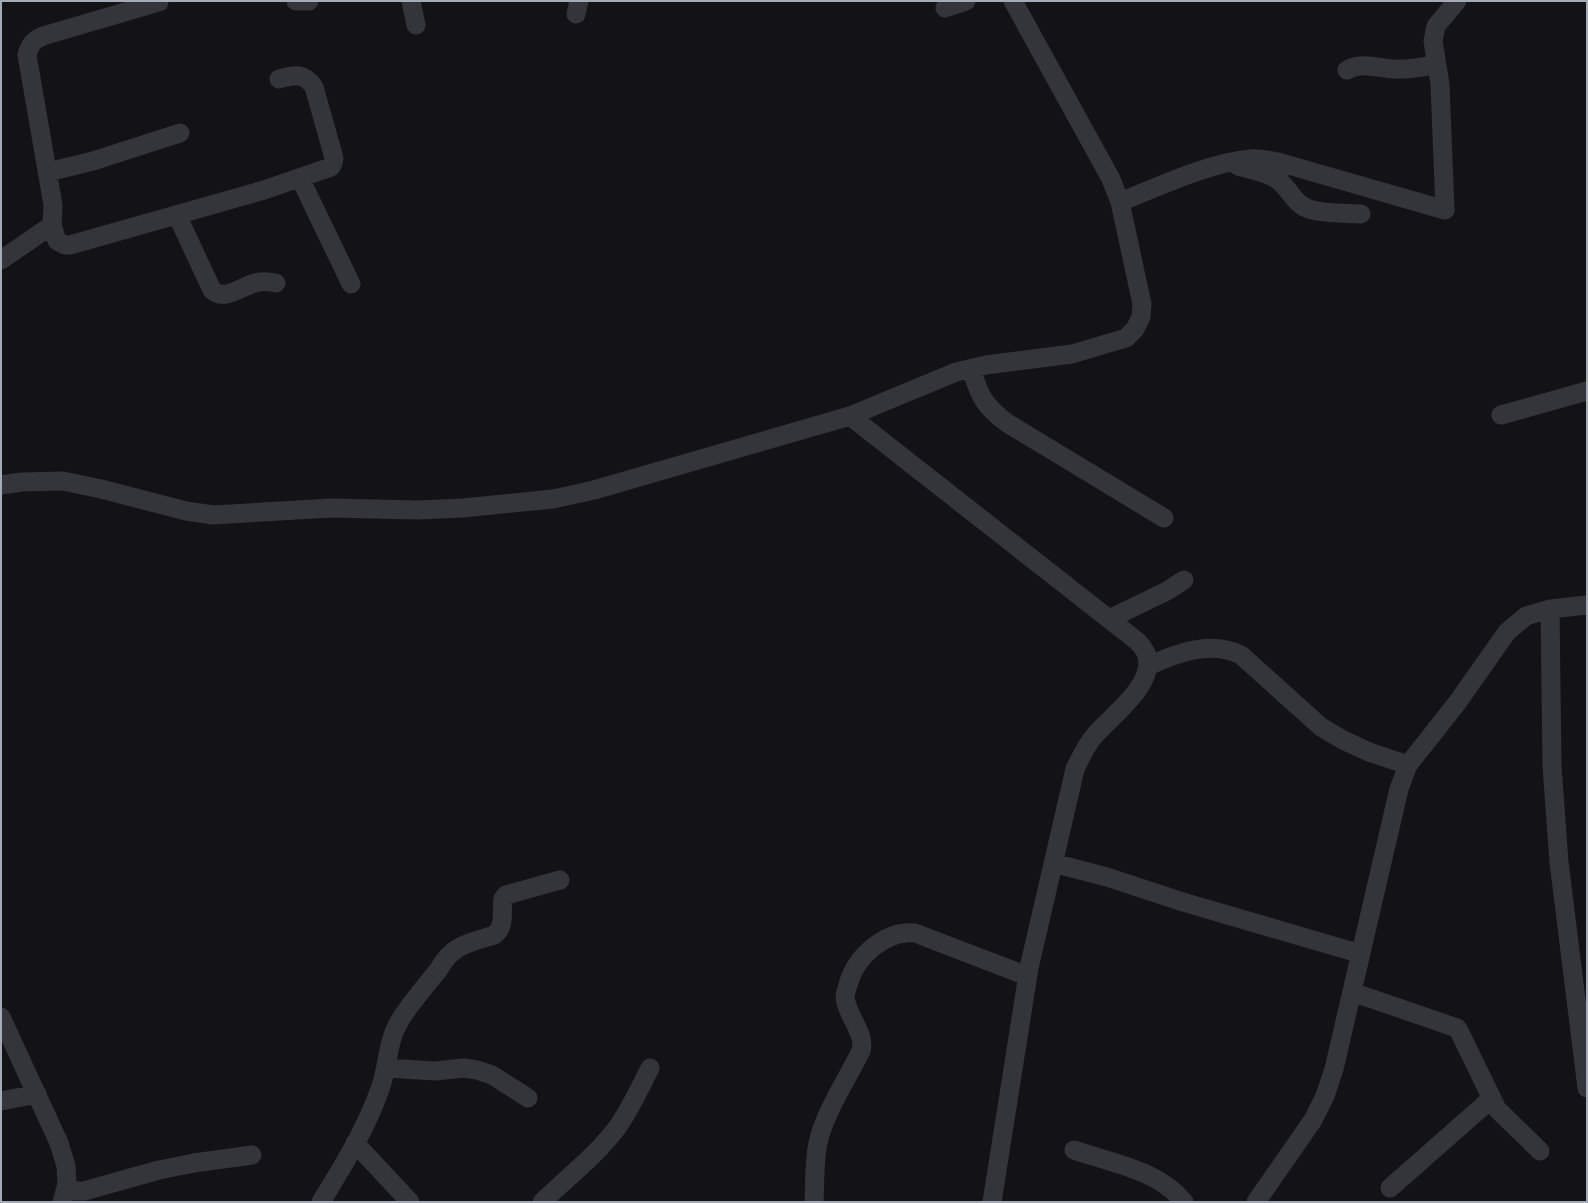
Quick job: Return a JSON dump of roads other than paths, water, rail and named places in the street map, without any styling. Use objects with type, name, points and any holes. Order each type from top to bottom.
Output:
[{"type":"street","points":[[161,1],[42,36],[35,39],[29,46],[27,55],[53,205],[52,225],[57,241],[65,245],[177,215],[264,190],[330,167],[334,158],[314,87],[308,79],[301,75],[279,79]]},
{"type":"street","points":[[296,1],[309,1]]},
{"type":"street","points":[[411,1],[416,25]]},
{"type":"street","points":[[945,8],[966,1]]},
{"type":"street","points":[[1,485],[22,482],[63,481],[101,489],[186,511],[213,515],[331,508],[418,510],[510,505],[553,499],[594,490],[850,416],[956,372],[986,365],[1072,354],[1126,338],[1135,329],[1141,317],[1142,304],[1120,202],[1111,179],[1013,1]]},
{"type":"street","points":[[1120,202],[1188,175],[1229,163],[1251,159],[1271,161],[1445,210],[1440,84],[1432,41],[1436,26],[1457,1]]},
{"type":"street","points":[[1347,70],[1362,65],[1402,69],[1436,65]]},
{"type":"street","points":[[48,172],[70,168],[180,133]]},
{"type":"street","points":[[1229,163],[1270,176],[1278,181],[1291,196],[1308,209],[1361,214]]},
{"type":"street","points":[[300,178],[351,284]]},
{"type":"street","points":[[177,215],[212,290],[215,293],[221,295],[227,294],[260,282],[276,284]]},
{"type":"street","points":[[1,260],[52,225]]},
{"type":"street","points":[[971,369],[979,393],[985,404],[995,414],[1013,427],[1164,518]]},
{"type":"street","points":[[1501,416],[1587,391]]},
{"type":"street","points":[[850,416],[1137,641],[1146,653],[1148,666],[1144,680],[1133,696],[1095,735],[1084,750],[1075,769],[1027,976],[992,1202]]},
{"type":"street","points":[[1109,619],[1167,591],[1184,580]]},
{"type":"street","points":[[1256,1202],[1313,1120],[1325,1096],[1334,1069],[1399,789],[1408,765],[1457,703],[1507,632],[1526,616],[1550,609],[1587,605]]},
{"type":"street","points":[[1550,609],[1552,766],[1559,862],[1587,1088]]},
{"type":"street","points":[[1148,666],[1168,657],[1192,650],[1216,648],[1230,650],[1241,655],[1321,727],[1343,740],[1370,752],[1408,765]]},
{"type":"street","points":[[1053,863],[1107,877],[1183,902],[1361,954]]},
{"type":"street","points":[[321,1202],[355,1143],[375,1104],[386,1068],[393,1034],[399,1021],[450,953],[459,947],[499,932],[502,927],[503,899],[506,895],[560,880]]},
{"type":"street","points":[[814,1202],[817,1150],[823,1126],[863,1045],[862,1038],[849,1014],[845,996],[850,978],[862,957],[876,945],[894,935],[905,932],[915,933],[1027,976]]},
{"type":"street","points":[[1352,992],[1457,1028],[1491,1099],[1502,1115],[1540,1151]]},
{"type":"street","points":[[1,1017],[59,1144],[66,1166],[67,1184],[64,1196],[159,1170],[194,1163],[252,1155]]},
{"type":"street","points":[[386,1068],[435,1071],[464,1068],[477,1070],[492,1075],[528,1098]]},
{"type":"street","points":[[542,1202],[601,1146],[618,1126],[629,1109],[650,1068]]},
{"type":"street","points":[[1,1101],[37,1094]]},
{"type":"street","points":[[1390,1188],[1491,1099]]},
{"type":"street","points":[[355,1143],[410,1202]]},
{"type":"street","points":[[1074,1150],[1152,1177],[1167,1185],[1184,1202]]}]
